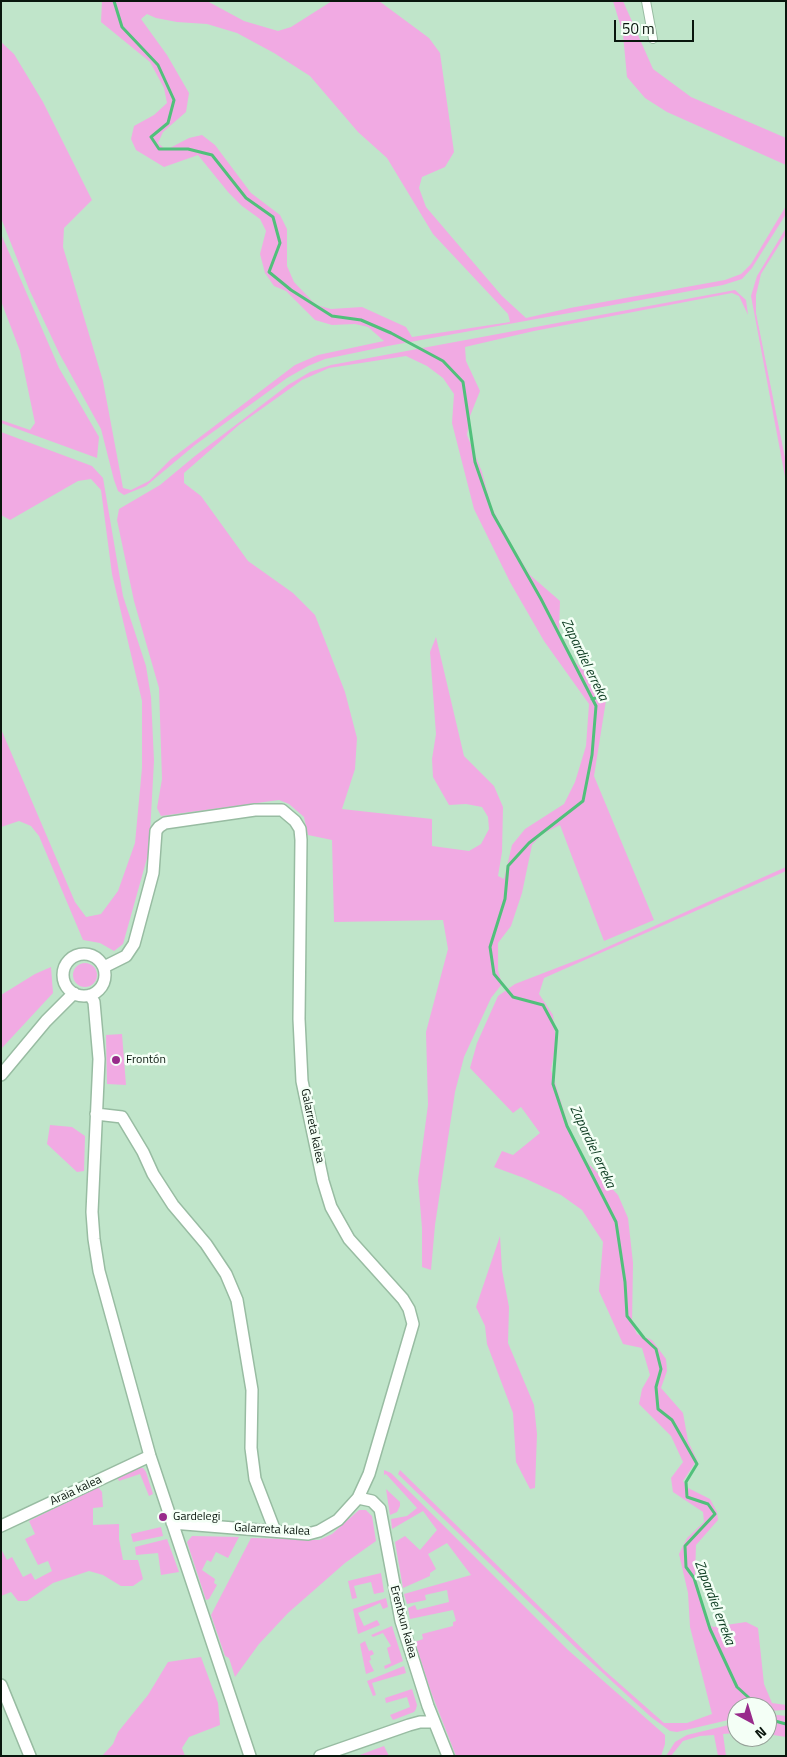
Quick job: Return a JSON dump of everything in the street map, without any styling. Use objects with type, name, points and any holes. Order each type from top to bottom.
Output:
[{"type":"street","points":[[646,1],[653,39]]},
{"type":"street","name":"Galarreta kalea","points":[[104,967],[126,956],[134,944],[154,873],[156,831],[159,827],[165,823],[273,810],[282,810],[289,814],[300,829],[299,1019],[302,1081],[323,1181],[331,1206],[349,1239],[403,1299],[409,1309],[413,1324],[376,1452],[358,1498],[338,1520],[319,1532],[308,1534],[172,1523]]},
{"type":"street","points":[[82,953],[92,954],[99,959],[104,967],[103,984],[98,991],[90,995],[74,994],[69,990],[63,977],[67,962],[74,956],[82,953]]},
{"type":"street","points":[[1,1075],[40,1028],[74,994]]},
{"type":"street","points":[[90,995],[94,1002],[99,1059],[92,1173],[94,1239],[99,1271],[150,1456],[250,1756]]},
{"type":"street","points":[[96,1114],[122,1117],[168,1197],[206,1244],[230,1283],[237,1300],[252,1390],[251,1448],[255,1479],[275,1531]]},
{"type":"street","name":"Araia kalea","points":[[1,1526],[150,1456]]},
{"type":"street","name":"Erentxun kalea","points":[[358,1498],[372,1501],[380,1509],[401,1621],[434,1722],[448,1756]]},
{"type":"street","points":[[1,1686],[30,1756]]},
{"type":"street","points":[[320,1756],[409,1725],[420,1722],[434,1722]]},
{"type":"shaded area","points":[[102,1],[207,1],[244,21],[278,31],[291,27],[332,1],[379,1],[429,38],[440,53],[454,152],[445,167],[422,177],[419,188],[426,207],[502,296],[526,318],[570,308],[725,280],[741,274],[751,264],[786,206],[786,214],[752,268],[742,279],[723,285],[388,346],[325,359],[308,366],[287,378],[195,445],[146,486],[124,495],[118,491],[114,480],[101,429],[59,353],[29,289],[1,218],[1,42],[14,54],[43,102],[92,200],[64,228],[63,247],[103,381],[123,488],[131,490],[149,481],[171,459],[295,365],[318,355],[384,341],[368,327],[355,324],[332,325],[315,320],[286,291],[274,286],[265,273],[260,254],[266,231],[260,219],[242,206],[228,192],[198,155],[164,167],[136,150],[131,139],[134,126],[154,115],[167,103],[164,88],[150,62],[101,22]],"holes":[[[147,14],[156,18],[177,22],[207,24],[237,33],[274,53],[310,76],[358,132],[387,158],[433,234],[508,314],[510,322],[412,337],[406,327],[362,307],[331,309],[316,305],[294,282],[287,266],[287,229],[280,215],[251,193],[215,145],[202,135],[189,138],[166,150],[158,143],[163,132],[186,112],[189,93],[167,55],[141,19]]]},
{"type":"shaded area","points":[[613,1],[623,1],[653,69],[691,97],[786,138],[786,165],[667,112],[645,98],[627,77],[623,34]]},
{"type":"shaded area","points":[[786,228],[786,234],[761,274],[756,295],[756,313],[786,463],[786,482],[751,296],[757,276]]},
{"type":"shaded area","points":[[1,234],[59,368],[99,437],[97,458],[1,423],[1,420],[30,430],[35,423],[20,351],[1,301]]},
{"type":"shaded area","points":[[735,290],[746,300],[748,315],[739,296],[732,293],[534,331],[465,347],[466,361],[480,391],[470,416],[467,435],[482,472],[491,506],[509,541],[530,575],[560,601],[559,630],[574,661],[607,694],[594,776],[654,920],[604,941],[560,825],[542,834],[532,845],[522,893],[511,926],[498,943],[498,970],[502,984],[491,998],[464,1057],[455,1092],[435,1225],[431,1270],[422,1267],[422,1228],[418,1180],[428,1105],[426,1032],[448,949],[443,920],[334,922],[332,840],[308,835],[304,817],[289,804],[279,800],[161,816],[157,808],[162,779],[159,688],[134,601],[117,520],[119,509],[160,485],[288,385],[310,372],[331,365]],"holes":[[[406,356],[427,366],[443,378],[454,394],[452,423],[474,509],[510,582],[544,641],[589,704],[586,746],[575,782],[564,804],[525,829],[512,845],[504,879],[498,876],[502,852],[503,807],[494,786],[464,756],[436,637],[430,652],[436,734],[432,759],[433,777],[449,805],[466,804],[482,807],[488,817],[489,829],[481,844],[469,851],[432,846],[432,819],[342,809],[355,769],[357,738],[345,692],[315,615],[293,593],[248,561],[201,496],[184,483],[184,473],[239,425],[302,380],[329,368]]]},
{"type":"shaded area","points":[[1,432],[92,466],[103,478],[123,596],[146,666],[151,697],[154,761],[149,851],[123,944],[114,951],[100,943],[83,940],[39,836],[31,826],[19,821],[1,827],[1,729],[75,902],[86,917],[101,914],[118,891],[135,843],[142,768],[142,701],[112,574],[101,490],[91,479],[78,481],[10,520],[1,515]]},
{"type":"shaded area","points":[[786,867],[786,871],[544,978],[539,994],[553,1015],[556,1042],[551,1070],[571,1134],[587,1162],[618,1195],[628,1218],[633,1263],[632,1322],[637,1334],[652,1340],[666,1359],[667,1371],[661,1388],[683,1413],[688,1441],[697,1460],[683,1481],[688,1488],[710,1499],[717,1512],[718,1520],[696,1545],[695,1575],[708,1624],[713,1627],[746,1622],[758,1628],[764,1684],[769,1697],[727,1697],[727,1720],[677,1732],[670,1731],[651,1717],[581,1653],[398,1474],[400,1470],[604,1670],[664,1723],[687,1723],[712,1714],[690,1627],[688,1593],[679,1554],[687,1538],[704,1522],[703,1512],[673,1492],[671,1478],[683,1462],[671,1436],[639,1404],[642,1389],[650,1375],[642,1348],[623,1344],[599,1291],[603,1242],[582,1210],[561,1195],[494,1167],[502,1151],[513,1155],[540,1133],[521,1107],[513,1113],[470,1068],[477,1043],[498,996],[515,984],[585,957]]},
{"type":"shaded area","points":[[85,963],[93,967],[97,975],[93,983],[85,987],[77,983],[73,975],[77,967]]},
{"type":"shaded area","points":[[51,967],[53,993],[1,1049],[1,995],[35,974]]},
{"type":"shaded area","name":"Frontón","points":[[122,1034],[126,1085],[107,1084],[106,1035]]},
{"type":"shaded area","points":[[50,1125],[72,1127],[85,1136],[84,1171],[77,1172],[47,1144]]},
{"type":"shaded area","points":[[500,1236],[502,1270],[509,1307],[508,1343],[534,1405],[537,1434],[535,1488],[530,1489],[516,1462],[513,1413],[487,1344],[485,1326],[476,1307]]},
{"type":"shaded area","points":[[136,1468],[143,1468],[146,1472],[153,1494],[149,1496],[140,1474],[119,1481],[117,1477]]},
{"type":"shaded area","points":[[384,1470],[391,1473],[568,1650],[665,1735],[665,1744],[661,1756],[456,1756],[431,1692],[415,1642],[423,1639],[422,1634],[453,1626],[453,1622],[456,1621],[453,1610],[410,1619],[408,1608],[415,1605],[417,1610],[449,1602],[447,1590],[425,1595],[426,1600],[407,1604],[404,1594],[471,1575],[447,1543],[428,1554],[436,1569],[430,1573],[430,1576],[403,1588],[395,1542],[405,1536],[420,1550],[437,1530],[423,1511],[392,1529],[391,1519],[407,1516],[417,1508],[386,1474],[384,1475]]},
{"type":"shaded area","points":[[98,1487],[102,1492],[103,1507],[93,1508],[93,1525],[119,1524],[119,1539],[123,1560],[138,1560],[143,1579],[133,1586],[121,1586],[103,1575],[89,1571],[53,1583],[27,1601],[18,1601],[11,1592],[1,1596],[1,1549],[7,1560],[12,1557],[23,1577],[31,1573],[35,1580],[52,1571],[48,1561],[38,1565],[25,1539],[35,1534],[29,1521]]},
{"type":"shaded area","points":[[386,1489],[400,1502],[397,1512],[390,1515]]},
{"type":"shaded area","points":[[359,1510],[366,1510],[372,1516],[376,1541],[345,1563],[288,1613],[259,1644],[235,1677],[229,1658],[225,1656],[211,1615],[251,1538],[319,1540],[332,1534]]},
{"type":"shaded area","points":[[161,1527],[163,1536],[133,1542],[131,1534]]},
{"type":"shaded area","points":[[192,1536],[239,1537],[228,1558],[216,1552],[211,1562],[207,1560],[202,1570],[215,1579],[214,1583],[217,1585],[209,1599],[206,1600],[187,1542]]},
{"type":"shaded area","points":[[167,1539],[179,1572],[161,1575],[158,1553],[136,1555],[135,1547]]},
{"type":"shaded area","points":[[381,1573],[384,1592],[374,1594],[371,1582],[354,1586],[357,1598],[352,1599],[348,1581]]},
{"type":"shaded area","points":[[386,1598],[388,1607],[383,1609],[380,1603],[358,1613],[364,1626],[377,1620],[380,1625],[358,1634],[353,1609]]},
{"type":"shaded area","points":[[392,1626],[403,1661],[385,1669],[384,1666],[391,1663],[387,1648],[391,1646],[383,1633],[373,1637],[371,1635]]},
{"type":"shaded area","points":[[365,1641],[369,1651],[372,1650],[374,1654],[370,1656],[371,1660],[369,1661],[374,1671],[366,1674],[360,1644]]},
{"type":"shaded area","points":[[201,1657],[218,1703],[220,1725],[189,1737],[182,1748],[185,1756],[102,1756],[113,1744],[118,1732],[148,1695],[168,1662]]},
{"type":"shaded area","points":[[404,1666],[406,1673],[372,1683],[376,1695],[373,1696],[367,1681]]},
{"type":"shaded area","points":[[412,1689],[417,1705],[416,1709],[414,1712],[393,1720],[390,1715],[410,1707],[407,1697],[386,1703],[385,1698]]},
{"type":"shaded area","points":[[777,1704],[786,1705],[786,1710],[777,1710]]},
{"type":"shaded area","points":[[777,1715],[786,1716],[786,1737],[777,1736]]},
{"type":"shaded area","points":[[727,1725],[727,1734],[723,1734],[726,1756],[718,1756],[714,1735],[700,1736],[683,1741],[671,1756],[666,1756],[675,1742],[687,1735]]},
{"type":"shaded area","points":[[384,1746],[389,1756],[357,1756]]},
{"type":"waterway","name":"Zapardiel erreka","points":[[114,1],[122,27],[158,65],[174,100],[168,123],[151,137],[159,149],[188,149],[212,155],[246,198],[273,217],[280,243],[269,272],[291,290],[332,316],[361,320],[391,333],[443,361],[463,382],[475,462],[493,514],[541,599],[596,706],[592,755],[583,801],[529,843],[508,866],[505,899],[490,947],[494,974],[513,997],[543,1005],[557,1031],[553,1084],[567,1126],[616,1222],[625,1282],[627,1316],[644,1338],[656,1349],[661,1369],[656,1387],[658,1409],[672,1420],[697,1464],[686,1482],[687,1497],[708,1504],[715,1514],[685,1546],[686,1567],[694,1578],[710,1629],[737,1687],[748,1697]]},
{"type":"waterway","points":[[592,699],[603,696]]},
{"type":"waterway","name":"Zapardiel erreka","points":[[777,1722],[786,1724]]},
{"type":"place","name":"Frontón","points":[[116,1060]]},
{"type":"place","name":"Gardelegi","points":[[163,1517]]}]
